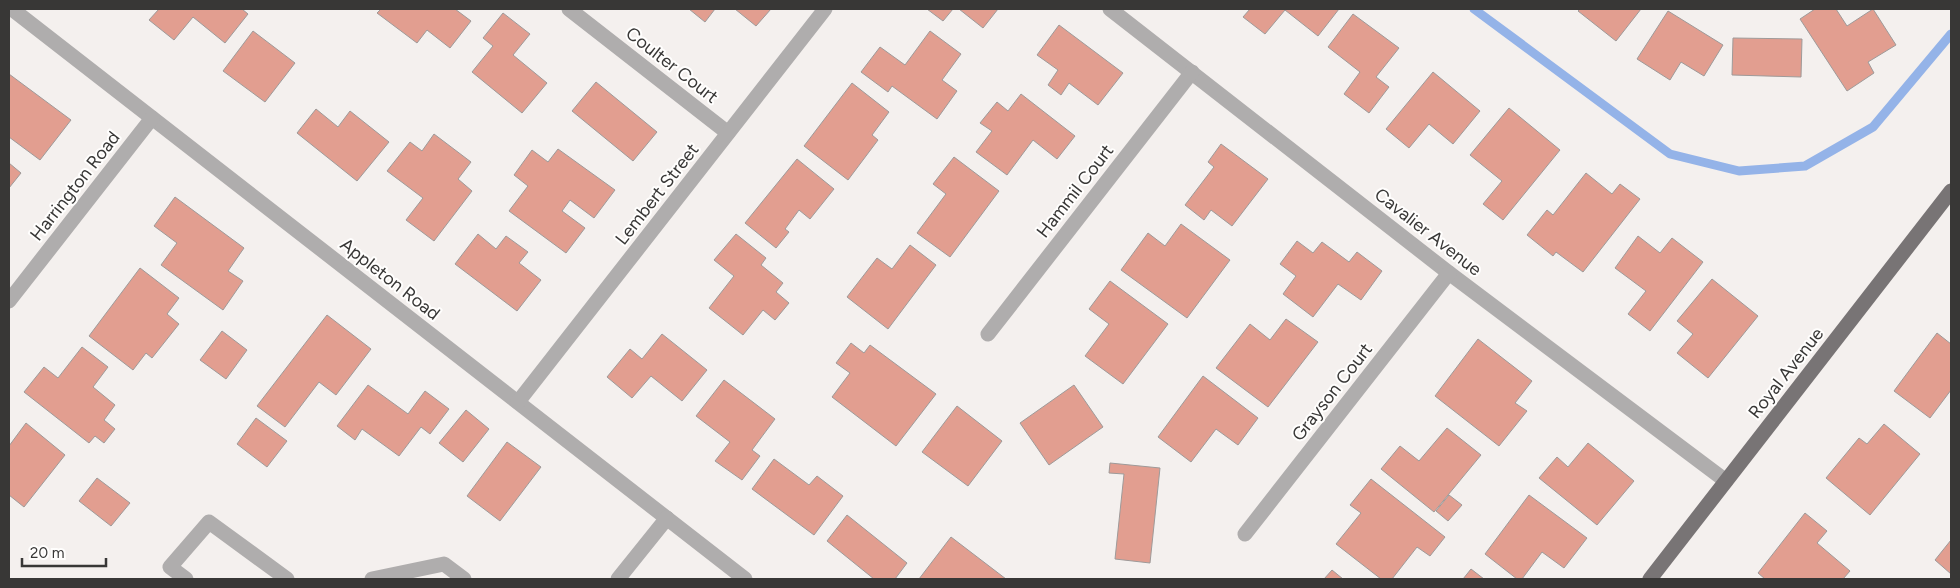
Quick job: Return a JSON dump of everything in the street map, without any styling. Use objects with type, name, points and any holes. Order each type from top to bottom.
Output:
[{"type":"main road","name":"Royal Avenue","points":[[1650,579],[1951,191]]},
{"type":"street","name":"Appleton Road","points":[[12,9],[745,579]]},
{"type":"street","name":"Coulter Court","points":[[569,9],[728,133]]},
{"type":"street","name":"Lembert Street","points":[[518,402],[825,9]]},
{"type":"street","name":"Cavalier Avenue","points":[[1110,9],[1449,273],[1726,481]]},
{"type":"street","name":"Hammil Court","points":[[988,334],[1192,72]]},
{"type":"street","name":"Harrington Road","points":[[9,301],[152,118]]},
{"type":"street","name":"Grayson Court","points":[[1245,534],[1449,273]]},
{"type":"street","points":[[618,579],[667,518]]},
{"type":"street","points":[[186,579],[170,567],[210,522],[287,579]]},
{"type":"street","points":[[372,579],[444,564],[464,579]]},
{"type":"building","points":[[159,9],[242,9],[248,14],[225,43],[193,17],[174,40],[149,20]]},
{"type":"building","points":[[381,9],[455,9],[471,21],[450,48],[427,30],[417,43],[377,13]]},
{"type":"building","points":[[689,9],[715,9],[705,22]]},
{"type":"building","points":[[735,9],[771,9],[756,26]]},
{"type":"building","points":[[927,9],[953,9],[943,21]]},
{"type":"building","points":[[959,9],[998,9],[983,28]]},
{"type":"building","points":[[1250,9],[1339,9],[1318,36],[1285,10],[1265,34],[1243,17]]},
{"type":"building","points":[[1580,9],[1641,9],[1616,41],[1578,11]]},
{"type":"building","points":[[1815,9],[1836,9],[1847,26],[1873,9],[1896,45],[1868,62],[1874,73],[1847,91],[1800,19]]},
{"type":"building","points":[[1668,11],[1723,45],[1704,76],[1681,62],[1670,80],[1637,59]]},
{"type":"building","points":[[503,13],[530,34],[513,55],[547,83],[522,113],[472,72],[493,46],[483,38]]},
{"type":"building","points":[[1353,14],[1399,48],[1376,77],[1389,87],[1369,113],[1344,94],[1360,72],[1328,47]]},
{"type":"building","points":[[1059,25],[1123,73],[1098,105],[1069,83],[1061,95],[1048,85],[1058,70],[1037,55]]},
{"type":"building","points":[[253,31],[295,63],[265,102],[223,71]]},
{"type":"building","points":[[930,31],[961,54],[942,80],[957,91],[937,119],[892,86],[888,92],[861,72],[880,47],[905,65]]},
{"type":"building","points":[[1733,38],[1802,39],[1801,77],[1732,75]]},
{"type":"building","points":[[1433,72],[1480,111],[1453,144],[1429,124],[1409,148],[1386,129]]},
{"type":"building","points":[[9,74],[71,120],[40,160],[9,137]]},
{"type":"building","points":[[596,82],[657,132],[633,161],[572,111]]},
{"type":"building","points":[[852,83],[889,112],[872,135],[878,140],[848,180],[804,146]]},
{"type":"building","points":[[1021,94],[1075,136],[1057,159],[1033,140],[1007,175],[976,152],[992,131],[980,123],[997,102],[1008,111]]},
{"type":"building","points":[[1509,108],[1560,150],[1503,220],[1483,204],[1502,181],[1470,155]]},
{"type":"building","points":[[316,109],[338,127],[350,111],[389,142],[357,181],[297,133]]},
{"type":"building","points":[[434,134],[471,162],[458,179],[472,191],[434,241],[406,220],[423,198],[387,171],[410,142],[422,151]]},
{"type":"building","points":[[1221,144],[1268,179],[1232,226],[1211,210],[1204,220],[1185,205],[1214,167],[1208,162]]},
{"type":"building","points":[[558,149],[615,190],[594,218],[570,200],[562,211],[585,228],[566,253],[509,211],[528,186],[514,175],[532,150],[548,162]]},
{"type":"building","points":[[954,157],[999,191],[950,257],[917,233],[946,194],[933,184]]},
{"type":"building","points":[[797,159],[834,189],[810,219],[799,210],[785,229],[789,232],[776,248],[745,223]]},
{"type":"building","points":[[9,163],[21,173],[9,188]]},
{"type":"building","points":[[1586,173],[1612,194],[1620,184],[1640,199],[1583,272],[1556,252],[1553,256],[1527,235],[1547,210],[1553,215]]},
{"type":"building","points":[[175,197],[244,248],[228,271],[243,281],[223,310],[161,265],[177,243],[154,226]]},
{"type":"building","points":[[1181,224],[1230,260],[1187,318],[1121,270],[1148,233],[1165,246]]},
{"type":"building","points":[[478,234],[496,249],[506,236],[528,252],[519,263],[541,280],[517,311],[455,264]]},
{"type":"building","points":[[736,234],[766,258],[761,265],[783,283],[776,292],[789,303],[775,320],[763,310],[743,335],[709,308],[734,276],[714,260]]},
{"type":"building","points":[[1638,236],[1660,253],[1672,238],[1703,262],[1650,331],[1628,314],[1646,291],[1615,268]]},
{"type":"building","points":[[1297,241],[1313,253],[1322,242],[1349,262],[1357,252],[1382,271],[1361,300],[1338,284],[1313,317],[1283,294],[1296,276],[1280,264]]},
{"type":"building","points":[[910,245],[936,265],[888,329],[847,297],[877,258],[892,269]]},
{"type":"building","points":[[140,268],[179,298],[167,314],[179,324],[152,358],[146,353],[133,370],[89,336]]},
{"type":"building","points":[[1712,279],[1758,316],[1708,378],[1677,353],[1693,334],[1677,321]]},
{"type":"building","points":[[1110,281],[1168,324],[1123,384],[1085,356],[1109,324],[1089,309]]},
{"type":"building","points":[[327,315],[371,349],[336,395],[319,382],[285,427],[257,406]]},
{"type":"building","points":[[1286,319],[1318,342],[1268,407],[1216,368],[1250,324],[1270,340]]},
{"type":"building","points":[[222,331],[247,350],[226,379],[200,360]]},
{"type":"building","points":[[1937,333],[1951,344],[1951,390],[1930,418],[1894,391]]},
{"type":"building","points":[[662,334],[707,370],[682,401],[651,376],[632,398],[607,377],[630,349],[642,359]]},
{"type":"building","points":[[1478,339],[1532,381],[1515,403],[1527,411],[1499,446],[1435,396]]},
{"type":"building","points":[[851,343],[864,353],[870,345],[936,394],[896,446],[832,397],[850,373],[836,363]]},
{"type":"building","points":[[82,347],[108,367],[93,387],[115,405],[104,420],[115,429],[104,443],[95,436],[89,443],[24,392],[44,367],[58,378]]},
{"type":"building","points":[[1203,376],[1258,418],[1238,445],[1216,429],[1191,462],[1158,437]]},
{"type":"building","points":[[724,380],[775,419],[752,450],[760,456],[742,480],[715,461],[730,442],[696,416]]},
{"type":"building","points":[[368,385],[408,414],[425,391],[449,409],[430,434],[421,427],[399,456],[362,429],[355,440],[337,426]]},
{"type":"building","points":[[1074,385],[1103,427],[1049,465],[1020,423]]},
{"type":"building","points":[[957,406],[1002,441],[968,486],[922,452]]},
{"type":"building","points":[[466,410],[489,429],[463,462],[439,443]]},
{"type":"building","points":[[256,418],[287,441],[267,467],[237,444]]},
{"type":"building","points":[[26,423],[65,455],[24,507],[9,495],[9,446]]},
{"type":"building","points":[[1884,424],[1920,454],[1870,515],[1826,478],[1859,438],[1867,444]]},
{"type":"building","points":[[1447,428],[1481,455],[1434,512],[1381,469],[1400,446],[1419,461]]},
{"type":"building","points":[[507,442],[541,467],[500,521],[467,496]]},
{"type":"building","points":[[1588,443],[1634,481],[1597,525],[1539,478],[1557,457],[1568,467]]},
{"type":"building","points":[[774,459],[809,485],[817,476],[843,496],[814,535],[752,489]]},
{"type":"building","points":[[1110,463],[1160,468],[1150,563],[1115,559],[1124,474],[1109,473]]},
{"type":"building","points":[[97,478],[130,503],[111,526],[79,501]]},
{"type":"building","points":[[1371,479],[1445,537],[1430,556],[1417,547],[1392,579],[1381,579],[1336,544],[1361,513],[1350,505]]},
{"type":"building","points":[[1449,495],[1462,505],[1448,521],[1436,511]]},
{"type":"building","points":[[1529,495],[1587,538],[1564,568],[1542,552],[1522,579],[1517,579],[1485,554]]},
{"type":"building","points":[[1805,513],[1827,531],[1817,543],[1850,571],[1843,579],[1765,579],[1758,573]]},
{"type":"building","points":[[847,515],[907,563],[895,579],[874,579],[827,541]]},
{"type":"building","points":[[951,537],[1006,579],[919,579]]},
{"type":"building","points":[[1951,540],[1951,574],[1935,560]]},
{"type":"building","points":[[1471,569],[1484,579],[1463,579]]},
{"type":"building","points":[[1332,570],[1343,579],[1324,579]]},
{"type":"waterway","points":[[1474,9],[1670,154],[1739,171],[1805,166],[1873,127],[1951,34]]}]
